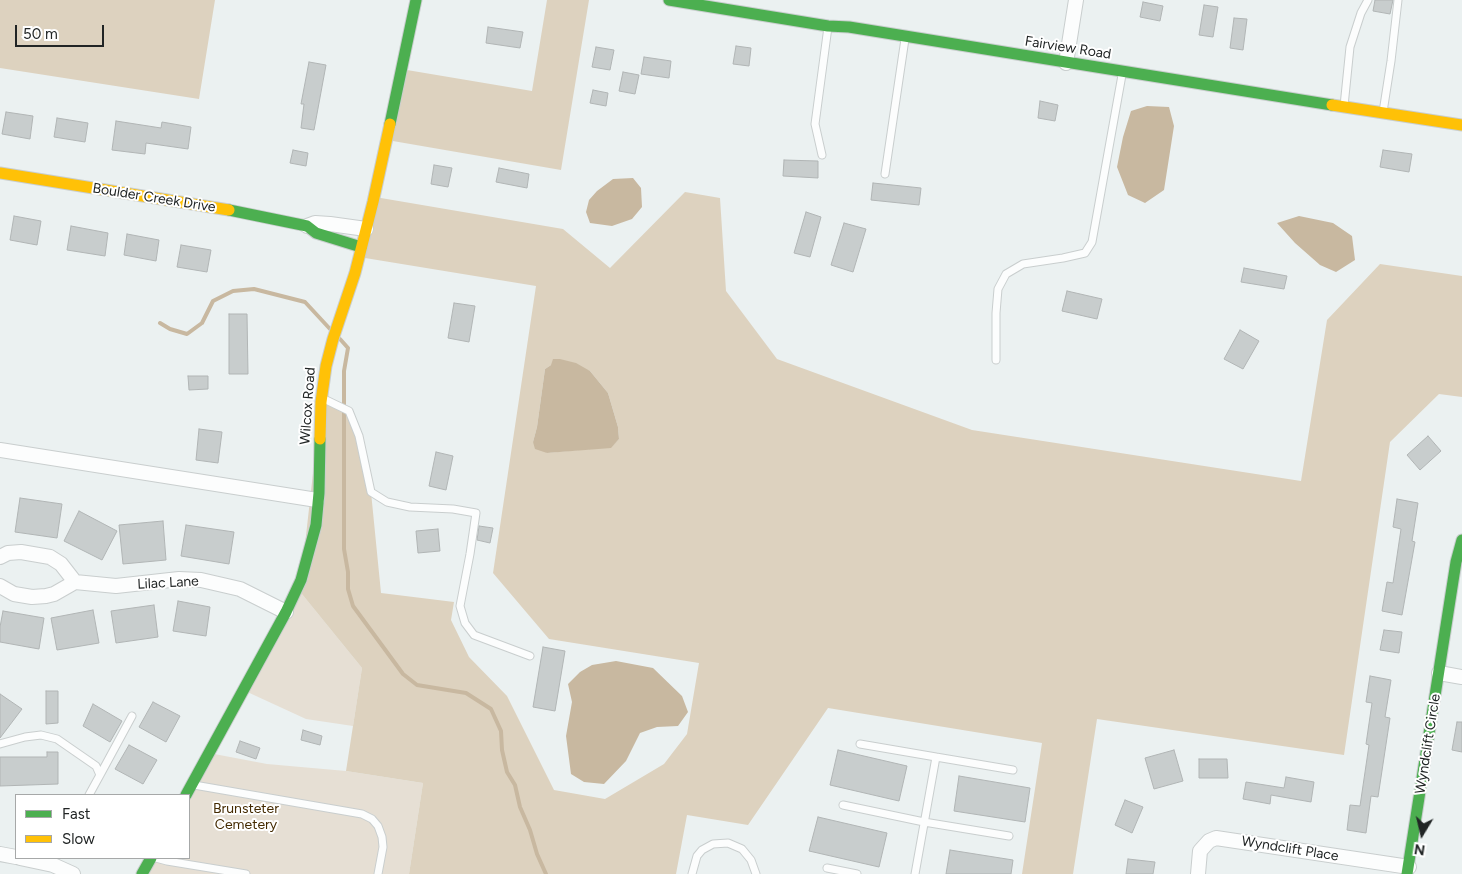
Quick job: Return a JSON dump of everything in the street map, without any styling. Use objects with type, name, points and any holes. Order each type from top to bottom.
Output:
[{"type":"street","name":"Wilcox Road","points":[[187,794],[286,612],[301,580],[310,550],[316,525],[319,493],[322,398],[326,366],[362,247],[385,149],[416,0]]},
{"type":"street","name":"Fairview Road","points":[[669,0],[1462,125]]},
{"type":"street","points":[[1066,63],[1076,0]]},
{"type":"street","name":"Boulder Creek Drive","points":[[0,173],[199,204],[307,226],[316,233],[362,247]]},
{"type":"street","name":"Boulder Creek Drive","points":[[307,226],[315,223],[366,228]]},
{"type":"street","points":[[0,450],[317,500]]},
{"type":"street","name":"Wyndclift Circle","points":[[1408,871],[1456,562],[1462,540]]},
{"type":"street","points":[[0,557],[8,553],[21,552],[50,557],[61,564],[75,582],[54,594],[32,597],[14,594],[0,586]]},
{"type":"street","name":"Lilac Lane","points":[[75,582],[116,586],[179,579],[201,580],[240,588],[286,612]]},
{"type":"street","points":[[1439,673],[1462,677]]},
{"type":"street","name":"Wyndclift Place","points":[[1198,874],[1200,851],[1209,840],[1216,838],[1408,871]]},
{"type":"street","points":[[0,854],[15,857]]},
{"type":"street","points":[[29,859],[55,862],[73,874]]},
{"type":"street","points":[[142,874],[150,859]]},
{"type":"lane","points":[[1344,107],[1350,47],[1361,13],[1368,0]]},
{"type":"lane","points":[[1383,113],[1398,0]]},
{"type":"lane","points":[[822,154],[815,124],[828,26]]},
{"type":"lane","points":[[885,174],[906,36]]},
{"type":"lane","points":[[996,360],[998,289],[1006,274],[1022,264],[1084,253],[1092,242],[1123,72]]},
{"type":"lane","points":[[322,398],[349,410],[359,436],[371,492],[386,502],[410,507],[454,509],[476,513],[460,606],[465,622],[474,635],[530,656]]},
{"type":"lane","points":[[91,794],[132,716]]},
{"type":"lane","points":[[0,744],[41,735],[57,739],[96,766],[100,776]]},
{"type":"lane","points":[[860,744],[1013,770]]},
{"type":"lane","points":[[915,874],[936,758]]},
{"type":"lane","points":[[192,784],[362,814],[378,826],[382,837],[383,847],[378,874]]},
{"type":"lane","points":[[843,805],[924,822],[1009,836]]},
{"type":"lane","points":[[692,874],[697,856],[702,850],[713,844],[728,843],[742,849],[751,860],[756,874]]},
{"type":"lane","points":[[160,859],[246,874]]},
{"type":"lane","points":[[827,868],[857,874]]},
{"type":"green space","points":[[297,588],[362,668],[353,726],[306,719],[243,690]]},
{"type":"green space","name":"Brunsteter Cemetery","points":[[209,753],[267,764],[346,771],[423,783],[409,874],[142,874],[150,859],[190,859],[189,794]]},
{"type":"shaded area","points":[[0,0],[215,0],[199,99],[0,68]]},
{"type":"shaded area","points":[[547,0],[589,0],[561,170],[387,140],[401,69],[532,91]]},
{"type":"shaded area","points":[[1147,106],[1169,107],[1174,126],[1164,190],[1145,203],[1128,195],[1117,167],[1131,111]]},
{"type":"shaded area","points":[[633,178],[641,188],[642,207],[632,219],[612,226],[590,223],[586,212],[589,200],[597,191],[613,179]]},
{"type":"shaded area","points":[[685,192],[720,198],[726,291],[777,359],[972,430],[1301,481],[1327,320],[1380,264],[1462,276],[1462,397],[1439,394],[1390,442],[1344,755],[1097,719],[1073,874],[1022,874],[1042,743],[828,708],[748,825],[687,815],[676,874],[409,874],[423,783],[346,771],[362,668],[297,588],[301,580],[321,402],[349,411],[371,492],[381,593],[454,602],[451,620],[469,657],[507,696],[554,790],[605,799],[664,764],[687,734],[699,663],[549,639],[493,573],[536,286],[359,257],[375,197],[563,229],[610,268]],"holes":[[[551,365],[590,371],[608,393],[618,427],[619,439],[611,447],[547,453],[533,442],[537,427],[545,369]]]},
{"type":"shaded area","points":[[1299,216],[1333,223],[1352,236],[1355,260],[1336,272],[1320,265],[1295,243],[1277,223]]},
{"type":"shaded area","points":[[553,359],[576,363],[590,371],[608,393],[618,427],[619,439],[611,448],[547,453],[535,449],[533,442],[537,427],[545,369],[551,365]]},
{"type":"shaded area","points":[[616,661],[653,668],[682,696],[688,712],[678,726],[657,727],[640,733],[626,761],[604,784],[584,782],[571,774],[566,736],[572,702],[568,684],[580,672],[592,665]]},
{"type":"building","points":[[1375,0],[1393,0],[1390,14],[1373,11]]},
{"type":"building","points":[[1143,2],[1163,6],[1160,21],[1140,17]]},
{"type":"building","points":[[1204,5],[1218,7],[1213,37],[1199,35]]},
{"type":"building","points":[[1234,18],[1247,19],[1243,50],[1230,48]]},
{"type":"building","points":[[488,27],[523,32],[520,48],[486,43]]},
{"type":"building","points":[[736,46],[751,48],[749,66],[733,64]]},
{"type":"building","points":[[596,47],[614,50],[610,70],[592,67]]},
{"type":"building","points":[[644,57],[671,61],[669,78],[641,74]]},
{"type":"building","points":[[309,62],[326,65],[314,130],[301,128],[304,104],[301,104]]},
{"type":"building","points":[[623,72],[639,75],[635,94],[619,91]]},
{"type":"building","points":[[593,90],[608,93],[606,106],[590,103]]},
{"type":"building","points":[[1040,101],[1058,105],[1055,121],[1038,118]]},
{"type":"building","points":[[6,112],[33,116],[30,139],[2,134]]},
{"type":"building","points":[[57,118],[88,123],[85,142],[54,137]]},
{"type":"building","points":[[116,121],[161,128],[162,122],[191,127],[188,149],[146,143],[145,154],[112,150]]},
{"type":"building","points":[[293,150],[308,153],[306,166],[290,163]]},
{"type":"building","points":[[1383,150],[1412,154],[1409,172],[1380,167]]},
{"type":"building","points":[[784,160],[818,161],[818,178],[783,176]]},
{"type":"building","points":[[434,165],[452,168],[448,187],[431,184]]},
{"type":"building","points":[[499,168],[529,174],[527,188],[496,182]]},
{"type":"building","points":[[873,183],[921,188],[919,205],[871,200]]},
{"type":"building","points":[[806,212],[821,217],[810,257],[794,253]]},
{"type":"building","points":[[14,216],[41,221],[37,245],[10,240]]},
{"type":"building","points":[[844,223],[866,229],[853,272],[831,265]]},
{"type":"building","points":[[71,226],[108,233],[105,256],[67,250]]},
{"type":"building","points":[[127,234],[159,240],[156,261],[124,255]]},
{"type":"building","points":[[181,245],[211,250],[207,272],[177,267]]},
{"type":"building","points":[[1244,268],[1287,276],[1284,289],[1241,282]]},
{"type":"building","points":[[1067,291],[1102,299],[1097,319],[1062,311]]},
{"type":"building","points":[[454,303],[475,306],[469,342],[448,338]]},
{"type":"building","points":[[229,314],[247,314],[248,374],[229,374]]},
{"type":"building","points":[[1240,330],[1259,341],[1243,369],[1224,359]]},
{"type":"building","points":[[188,376],[208,376],[208,389],[189,390]]},
{"type":"building","points":[[199,429],[222,432],[218,463],[196,460]]},
{"type":"building","points":[[1428,436],[1441,451],[1420,470],[1407,455]]},
{"type":"building","points":[[436,452],[453,456],[446,490],[429,486]]},
{"type":"building","points":[[20,498],[62,504],[57,538],[15,532]]},
{"type":"building","points":[[1397,499],[1418,503],[1412,541],[1415,542],[1402,615],[1382,611],[1387,582],[1393,583],[1401,529],[1393,527]]},
{"type":"building","points":[[79,511],[117,531],[102,560],[64,541]]},
{"type":"building","points":[[163,521],[166,560],[123,564],[119,525]]},
{"type":"building","points":[[186,525],[234,532],[229,564],[181,556]]},
{"type":"building","points":[[479,526],[493,528],[490,543],[477,540]]},
{"type":"building","points":[[438,529],[440,551],[418,553],[416,531]]},
{"type":"building","points":[[178,601],[210,607],[206,636],[173,631]]},
{"type":"building","points":[[154,605],[158,637],[116,643],[111,611]]},
{"type":"building","points":[[93,610],[99,643],[57,650],[51,618]]},
{"type":"building","points":[[3,611],[44,618],[39,649],[0,642]]},
{"type":"building","points":[[1384,630],[1402,632],[1399,653],[1380,650]]},
{"type":"building","points":[[543,647],[565,651],[555,711],[533,707]]},
{"type":"building","points":[[1370,676],[1391,680],[1385,717],[1390,718],[1378,797],[1371,796],[1366,833],[1347,830],[1350,805],[1360,806],[1369,745],[1366,744],[1372,703],[1366,702]]},
{"type":"building","points":[[46,691],[58,691],[58,723],[46,724]]},
{"type":"building","points":[[0,694],[22,709],[0,738]]},
{"type":"building","points":[[153,702],[180,716],[166,742],[139,727]]},
{"type":"building","points":[[93,704],[122,721],[110,742],[83,726]]},
{"type":"building","points":[[1457,722],[1462,722],[1462,752],[1452,750]]},
{"type":"building","points":[[303,730],[322,736],[320,745],[301,740]]},
{"type":"building","points":[[240,741],[260,748],[256,759],[236,752]]},
{"type":"building","points":[[129,745],[157,760],[143,784],[115,769]]},
{"type":"building","points":[[838,750],[907,766],[899,801],[830,785]]},
{"type":"building","points":[[1174,750],[1183,781],[1154,789],[1145,758]]},
{"type":"building","points":[[47,752],[58,752],[58,784],[0,786],[0,757],[47,757]]},
{"type":"building","points":[[1199,759],[1227,759],[1228,778],[1199,778]]},
{"type":"building","points":[[959,776],[1030,788],[1025,822],[954,811]]},
{"type":"building","points":[[1286,777],[1314,782],[1311,802],[1271,795],[1270,804],[1243,799],[1246,782],[1284,788]]},
{"type":"building","points":[[1125,800],[1143,807],[1132,833],[1115,825]]},
{"type":"building","points":[[818,817],[887,833],[879,867],[809,851]]},
{"type":"building","points":[[950,850],[1013,860],[1011,874],[946,874]]},
{"type":"building","points":[[1128,859],[1155,862],[1153,874],[1126,874]]},
{"type":"waterway","points":[[160,323],[170,329],[187,334],[202,323],[213,301],[233,291],[254,289],[305,302],[330,329]]},
{"type":"waterway","points":[[340,339],[348,348],[344,371],[344,549],[348,572],[348,589],[353,606],[403,674],[417,685],[466,693],[491,709],[501,731],[502,750],[507,772],[515,785],[520,807],[546,874]]},
{"type":"traffic: fast","points":[[390,124],[416,0]]},
{"type":"traffic: fast","points":[[669,0],[1332,105]]},
{"type":"traffic: fast","points":[[229,210],[307,226],[316,233],[361,247]]},
{"type":"traffic: fast","points":[[187,794],[286,612],[301,580],[316,525],[319,493],[320,439]]},
{"type":"traffic: fast","points":[[1407,874],[1456,562],[1462,540]]},
{"type":"traffic: fast","points":[[142,874],[150,859]]},
{"type":"traffic: slow","points":[[1332,105],[1462,125]]},
{"type":"traffic: slow","points":[[320,439],[321,402],[326,366],[355,273],[390,124]]},
{"type":"traffic: slow","points":[[0,173],[229,210]]}]
